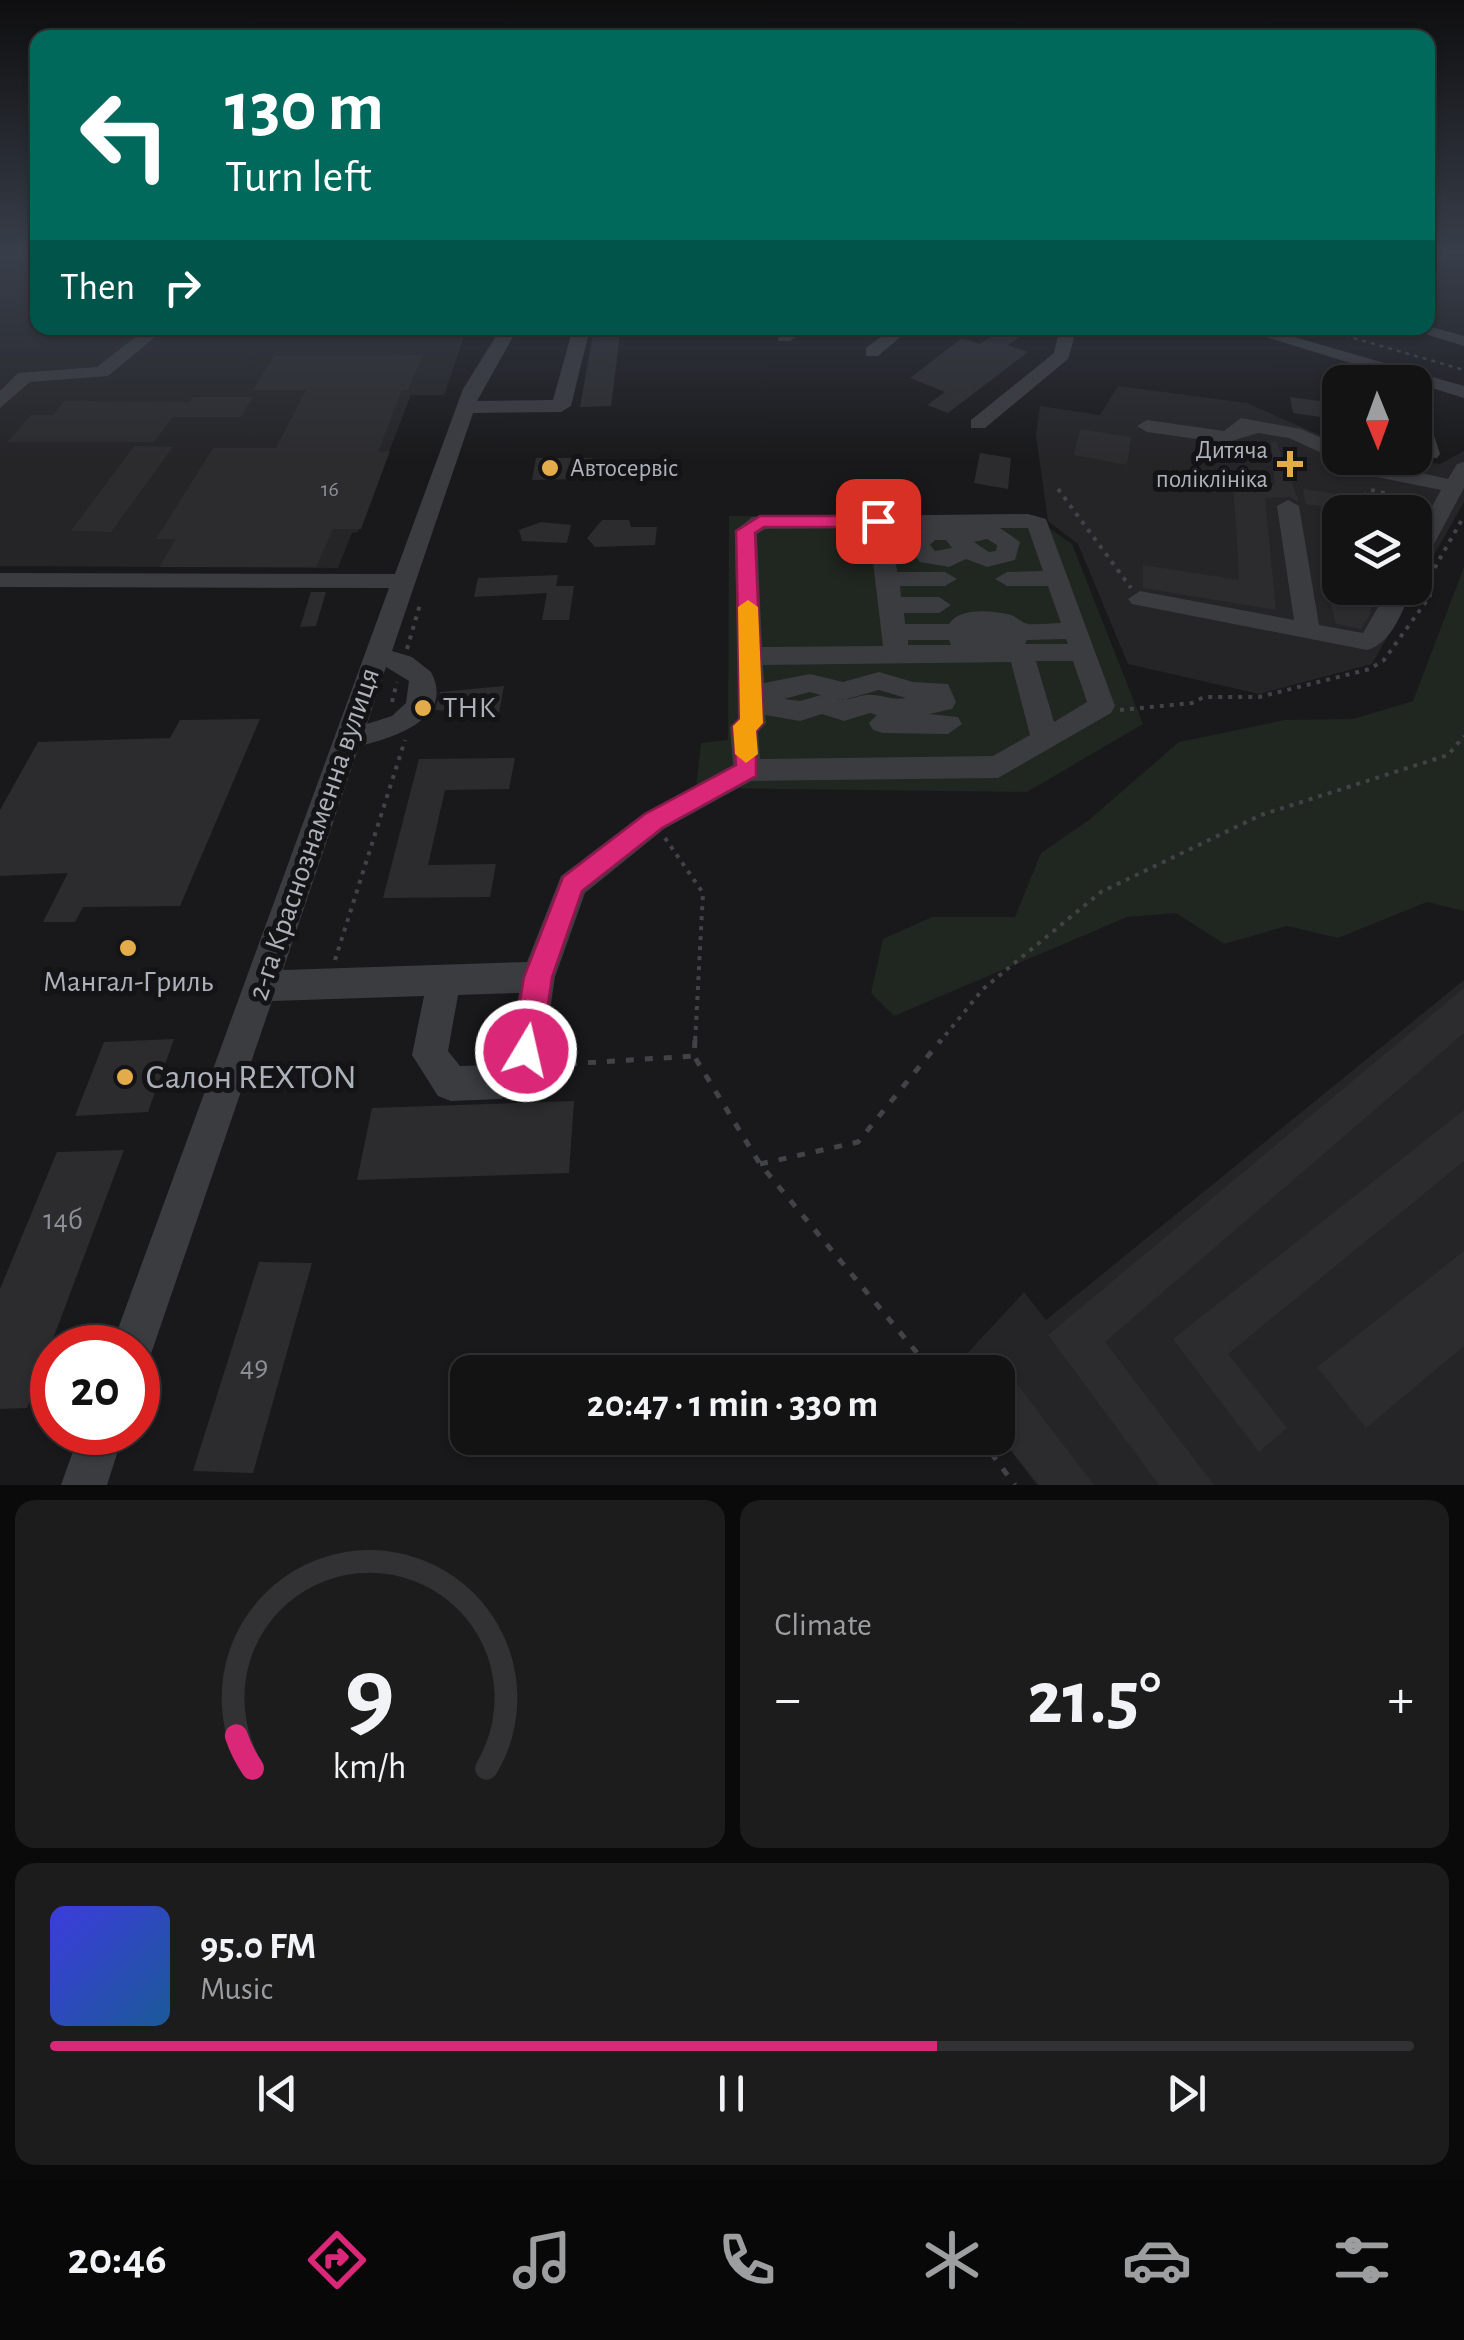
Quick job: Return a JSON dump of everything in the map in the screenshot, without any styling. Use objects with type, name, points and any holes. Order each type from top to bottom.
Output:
[{"type":"street","points":[[1435,333],[1464,341]]},
{"type":"street","points":[[0,402],[25,376],[102,372],[148,335]]},
{"type":"street","name":"2-га Краснознаменна вулиця","points":[[140,1325],[348,739],[390,660],[466,407],[486,360],[504,335]]},
{"type":"street","points":[[466,407],[560,406],[580,335]]},
{"type":"street","points":[[872,352],[893,335]]},
{"type":"street","points":[[978,424],[1062,355],[1066,335]]},
{"type":"street","points":[[1270,335],[1464,392]]},
{"type":"street","points":[[1346,357],[1347,365]]},
{"type":"street","points":[[1147,426],[1225,437],[1246,425],[1294,433],[1322,445]]},
{"type":"street","points":[[1426,475],[1458,477],[1432,527]]},
{"type":"street","points":[[1288,506],[1308,631]]},
{"type":"street","points":[[444,980],[430,1054],[450,1084],[500,1082],[526,1051],[538,977],[572,885],[654,821],[748,770],[998,766],[1102,706],[1038,524],[1028,521],[880,533],[760,522],[746,531],[751,706],[744,726],[748,770]]},
{"type":"street","points":[[880,533],[917,544],[923,535],[944,532],[958,538],[964,547],[964,538],[982,531],[1005,537],[1011,547],[1046,547]]},
{"type":"street","points":[[880,533],[895,643]]},
{"type":"street","points":[[1007,579],[1057,578]]},
{"type":"street","points":[[886,579],[944,579]]},
{"type":"street","points":[[0,580],[414,587]]},
{"type":"street","points":[[1140,600],[1367,642],[1376,636],[1392,605]]},
{"type":"street","points":[[890,605],[939,605]]},
{"type":"street","points":[[750,656],[845,668],[895,643],[955,632],[960,624],[969,622],[987,633],[988,626],[1000,621],[1014,625],[1046,739]]},
{"type":"street","points":[[895,643],[932,654],[1020,642],[1079,642]]},
{"type":"street","points":[[932,654],[958,767]]},
{"type":"street","points":[[348,739],[410,720],[420,705],[422,678],[390,660]]},
{"type":"street","points":[[751,706],[774,692],[810,683],[843,692],[879,681],[944,705]]},
{"type":"street","points":[[751,706],[944,705]]},
{"type":"street","points":[[260,986],[538,977]]},
{"type":"street","points":[[84,1485],[94,1455]]},
{"type":"path","points":[[1342,335],[1464,370]]},
{"type":"path","points":[[1058,488],[1140,600]]},
{"type":"path","points":[[1381,490],[1398,500],[1397,506],[1383,510],[1368,502],[1364,493],[1381,490]]},
{"type":"path","points":[[1102,706],[1126,711],[1161,702],[1192,703],[1204,697],[1259,697],[1370,669],[1384,660],[1430,596],[1430,576],[1464,516]]},
{"type":"path","points":[[329,984],[405,740],[388,716],[390,660],[414,587]]},
{"type":"path","points":[[760,1164],[858,1142],[984,990],[1101,892],[1261,815],[1448,755],[1464,736]]},
{"type":"path","points":[[654,821],[703,892],[694,1056],[760,1164],[919,1355]]},
{"type":"path","points":[[550,1065],[694,1056]]},
{"type":"path","points":[[992,1455],[1014,1485]]},
{"type":"shaded area","points":[[0,321],[30,321],[30,335],[465,335],[444,395],[411,395],[358,532],[352,533],[338,568],[0,566]]},
{"type":"shaded area","points":[[1118,386],[1247,403],[1322,436],[1322,475],[1432,475],[1432,463],[1440,464],[1464,451],[1464,502],[1432,558],[1432,495],[1322,495],[1322,605],[1406,605],[1372,664],[1259,694],[1128,664],[1078,544],[1048,521],[1036,435],[1040,406],[1100,415]]},
{"type":"shaded area","points":[[729,516],[1033,517],[1072,544],[1143,724],[1027,792],[696,788],[701,743],[728,740]]},
{"type":"shaded area","points":[[1464,567],[1464,911],[1427,902],[1338,938],[1287,926],[1224,944],[1176,913],[1127,917],[894,1016],[871,993],[883,939],[932,917],[1015,917],[1041,853],[1089,820],[1179,742],[1285,720],[1353,719],[1413,701]]},
{"type":"shaded area","points":[[1464,980],[1464,1485],[1037,1485],[1014,1455],[1015,1355],[966,1355],[1024,1292],[1046,1320]]},
{"type":"building","points":[[593,335],[620,335],[611,406],[580,407]]},
{"type":"building","points":[[994,335],[1023,335],[1008,345],[1028,352],[948,413],[927,405],[945,392],[910,378],[962,338],[980,344]]},
{"type":"building","points":[[423,355],[408,390],[402,390],[378,452],[390,451],[361,529],[333,529],[316,567],[159,567],[176,539],[156,539],[213,448],[276,448],[306,390],[253,390],[274,356]]},
{"type":"building","points":[[193,397],[253,397],[241,417],[173,417],[154,442],[7,442],[31,415],[53,415],[65,401],[189,402]]},
{"type":"building","points":[[1290,397],[1322,401],[1322,417],[1293,413]]},
{"type":"building","points":[[1080,429],[1131,437],[1127,465],[1074,455]]},
{"type":"building","points":[[1276,441],[1299,502],[1290,497],[1265,498],[1276,610],[1143,588],[1143,565],[1239,580],[1233,478],[1275,485],[1271,442]]},
{"type":"building","points":[[134,446],[173,447],[111,532],[71,531]]},
{"type":"building","points":[[980,453],[1011,458],[1008,489],[974,483]]},
{"type":"building","points":[[536,458],[592,458],[588,479],[532,480]]},
{"type":"building","points":[[1303,489],[1345,495],[1322,495],[1322,507],[1305,504]]},
{"type":"building","points":[[602,520],[629,520],[631,527],[657,527],[655,545],[595,547],[587,538]]},
{"type":"building","points":[[541,522],[571,525],[567,543],[522,541],[519,530]]},
{"type":"building","points":[[558,575],[556,586],[574,586],[569,620],[542,620],[547,593],[474,597],[478,578]]},
{"type":"building","points":[[311,592],[326,592],[316,626],[300,627]]},
{"type":"building","points":[[1331,605],[1371,605],[1361,629],[1336,624]]},
{"type":"building","points":[[504,686],[499,713],[435,710],[440,692]]},
{"type":"building","points":[[260,719],[180,906],[83,907],[75,922],[43,922],[68,873],[0,876],[0,810],[38,742],[170,738],[180,720]]},
{"type":"building","points":[[515,758],[509,789],[445,790],[428,865],[496,864],[490,897],[383,898],[419,759]]},
{"type":"building","points":[[1464,988],[1464,1033],[1105,1342],[1214,1485],[1159,1485],[1048,1335]]},
{"type":"building","name":"Салон REXTON","points":[[174,1039],[148,1112],[75,1116],[104,1042]]},
{"type":"building","points":[[574,1101],[569,1173],[357,1180],[372,1108]]},
{"type":"building","points":[[1464,1110],[1464,1161],[1228,1354],[1287,1428],[1259,1452],[1173,1339]]},
{"type":"building","points":[[124,1150],[58,1325],[30,1325],[27,1408],[0,1409],[0,1289],[57,1152]]},
{"type":"building","points":[[1464,1251],[1464,1346],[1366,1428],[1317,1367]]},
{"type":"building","points":[[259,1262],[312,1263],[253,1473],[193,1471]]},
{"type":"building","points":[[1015,1381],[1094,1485],[1039,1485],[1015,1455]]},
{"type":"slow traffic","points":[[746,754],[744,726],[752,723],[748,607]]},
{"type":"place","name":"Дитяча поліклініка","points":[[1290,464]]},
{"type":"place","name":"Автосервіс","points":[[550,468]]},
{"type":"place","name":"ТНК","points":[[423,708]]},
{"type":"place","name":"Мангал-Гриль","points":[[128,948]]},
{"type":"place","name":"Салон REXTON","points":[[125,1077]]},
{"type":"route","points":[[526,1051],[538,977],[572,885],[654,821],[748,770],[744,726],[752,723],[746,531],[760,522],[878,521]]}]
